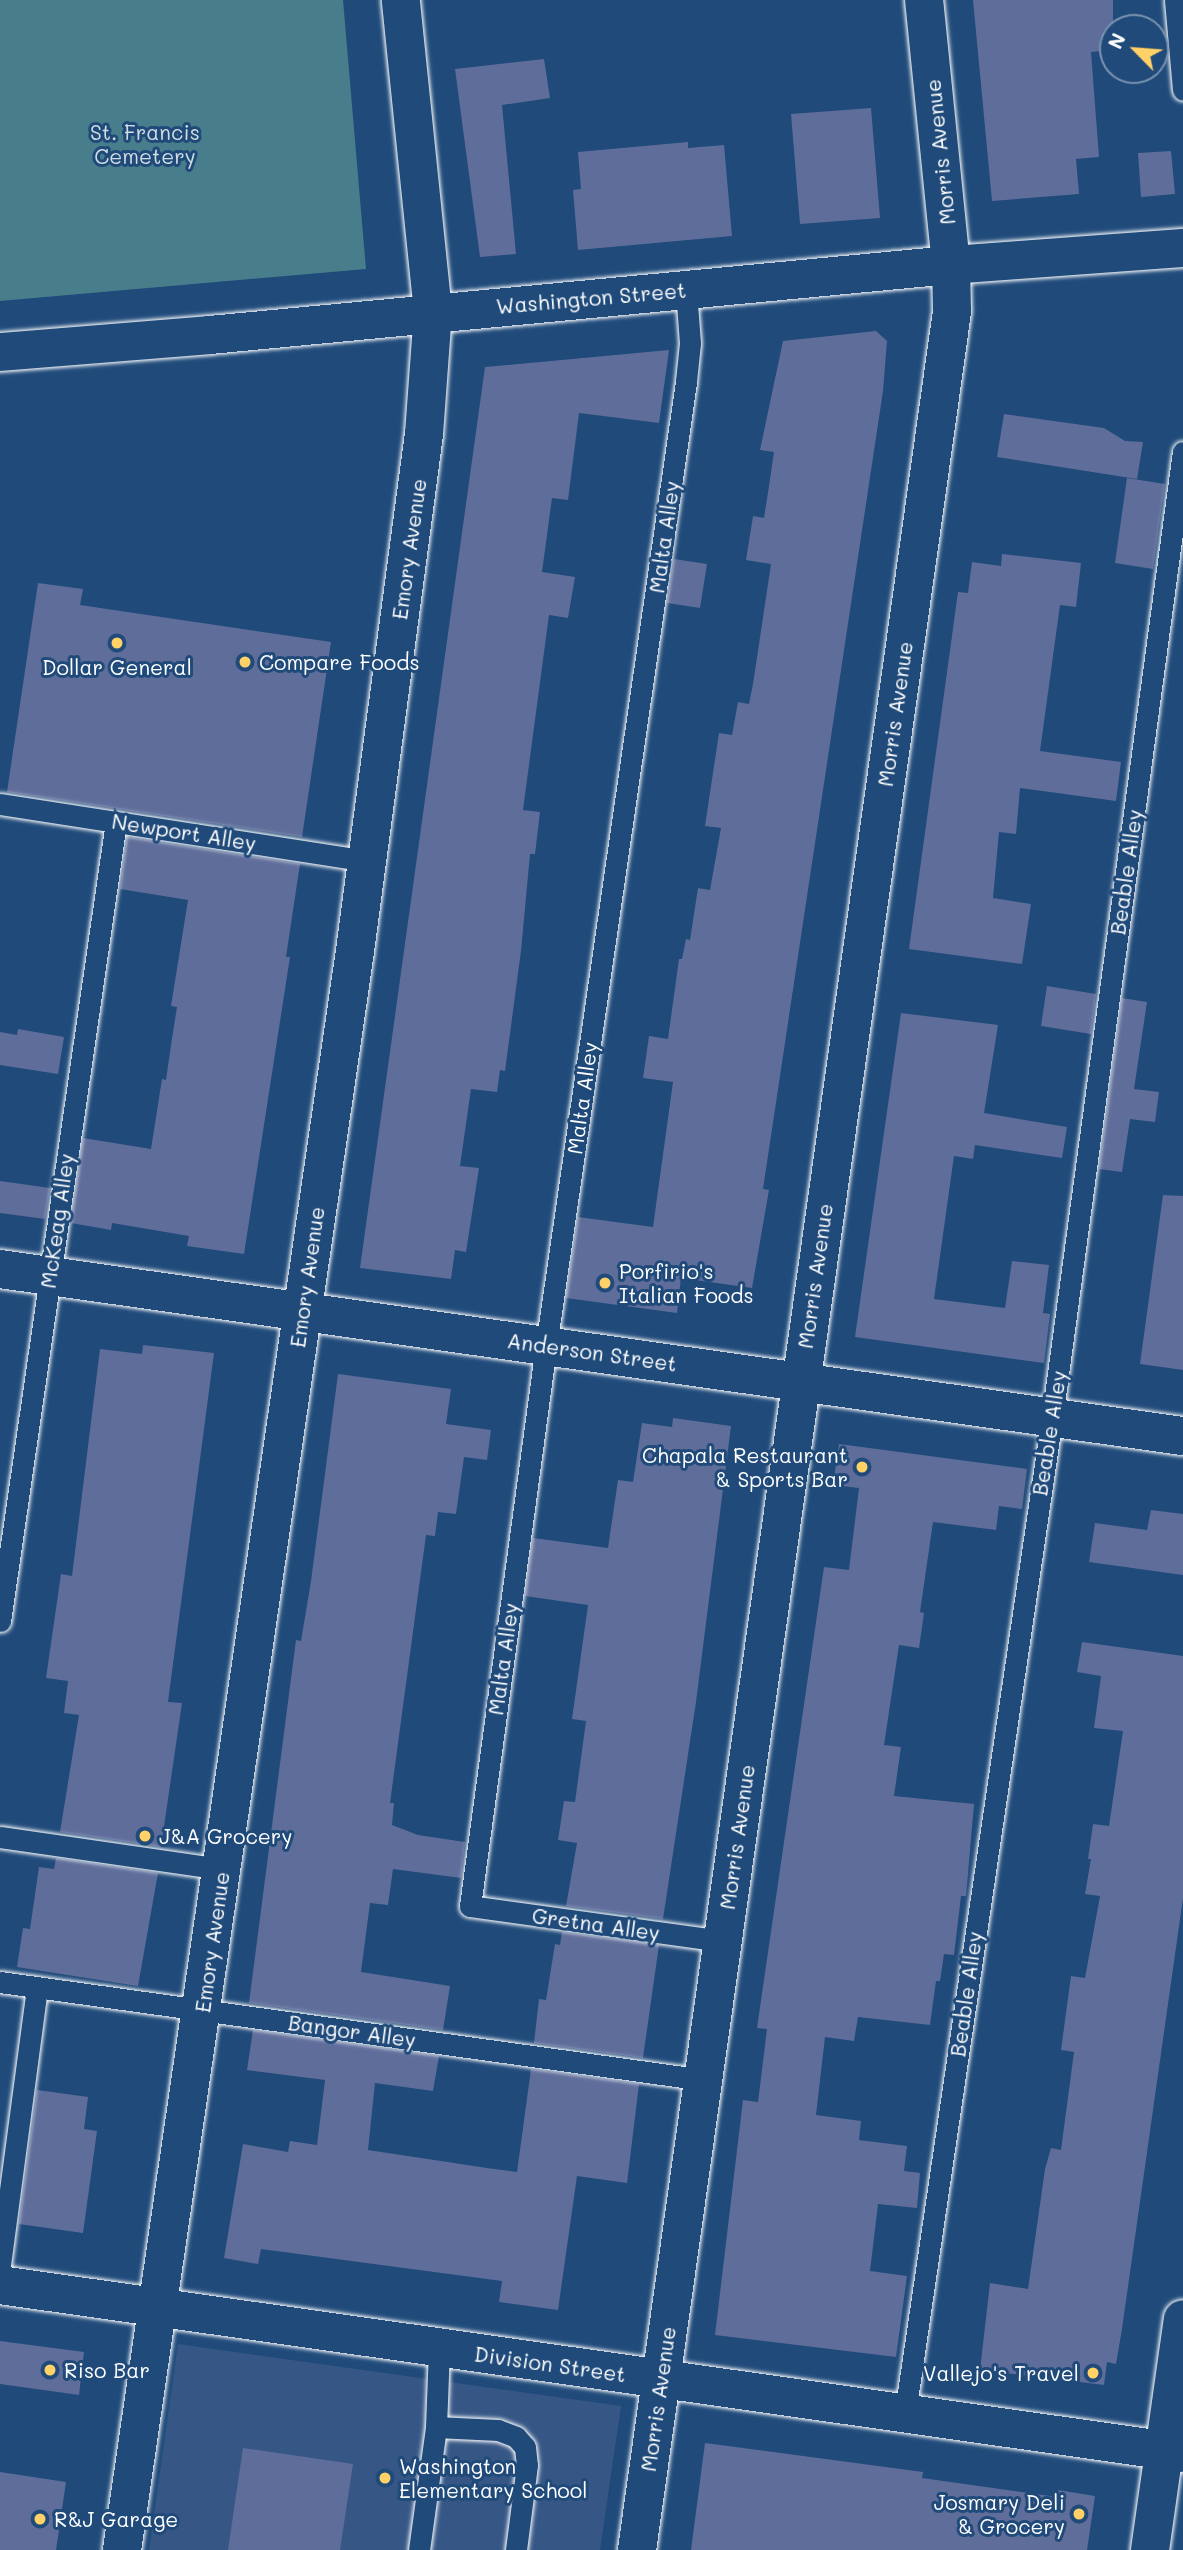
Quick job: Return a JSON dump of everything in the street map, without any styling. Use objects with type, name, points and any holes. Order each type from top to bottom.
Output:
[{"type":"street","name":"Emory Avenue","points":[[122,2550],[203,2010],[221,1869],[368,861],[424,434],[433,312],[401,0]]},
{"type":"street","name":"Morris Avenue","points":[[637,2550],[952,311],[951,265],[924,0]]},
{"type":"street","name":"Washington Street","points":[[0,352],[210,335],[951,265],[1183,248]]},
{"type":"street","name":"Anderson Street","points":[[0,1269],[303,1309],[1183,1436]]},
{"type":"street","name":"Division Street","points":[[0,2285],[1174,2452]]},
{"type":"street","points":[[1150,2550],[1174,2452],[1183,2319]]},
{"type":"lane","points":[[1175,0],[1183,90]]},
{"type":"lane","name":"Malta Alley","points":[[470,1906],[546,1346],[687,382],[690,343],[686,290]]},
{"type":"lane","name":"Beable Alley","points":[[905,2413],[1052,1418],[1183,452]]},
{"type":"lane","name":"Newport Alley","points":[[0,804],[368,861]]},
{"type":"lane","name":"McKeag Alley","points":[[0,1621],[116,822]]},
{"type":"lane","points":[[0,1837],[221,1869]]},
{"type":"lane","name":"Gretna Alley","points":[[470,1906],[723,1941]]},
{"type":"lane","name":"Bangor Alley","points":[[0,1982],[704,2080]]},
{"type":"lane","points":[[0,2265],[37,1987]]},
{"type":"lane","points":[[419,2550],[436,2427],[439,2348]]},
{"type":"lane","points":[[436,2427],[498,2430],[516,2437],[525,2447],[527,2465],[516,2550]]},
{"type":"shaded area","name":"Washington Elementary School","points":[[178,2344],[621,2406],[600,2550],[149,2550]]},
{"type":"green space","name":"St. Francis Cemetery","points":[[0,0],[343,0],[366,269],[0,301]]},
{"type":"building","points":[[973,0],[1113,0],[1113,14],[1099,14],[1099,51],[1091,52],[1099,157],[1076,159],[1079,194],[992,201]]},
{"type":"building","points":[[544,59],[550,98],[502,105],[516,254],[480,257],[455,69]]},
{"type":"building","points":[[871,108],[880,218],[800,224],[791,114]]},
{"type":"building","points":[[688,142],[688,148],[724,145],[732,236],[578,250],[573,190],[581,189],[578,152]]},
{"type":"building","points":[[1171,151],[1175,194],[1141,197],[1138,153]]},
{"type":"building","points":[[876,331],[887,341],[883,391],[763,1189],[769,1190],[752,1288],[681,1278],[677,1313],[566,1298],[578,1217],[653,1227],[673,1082],[643,1078],[649,1036],[668,1039],[679,959],[682,959],[686,939],[690,940],[698,888],[710,890],[721,828],[705,826],[719,733],[732,735],[738,702],[749,704],[753,684],[771,564],[746,560],[753,516],[764,518],[774,452],[760,450],[783,341]]},
{"type":"building","points":[[669,350],[659,423],[579,413],[568,500],[552,498],[542,572],[575,577],[568,618],[549,615],[523,810],[540,812],[535,854],[530,854],[521,951],[505,1071],[500,1070],[497,1092],[471,1089],[460,1166],[479,1168],[466,1252],[455,1250],[451,1279],[360,1268],[485,367]]},
{"type":"building","points":[[1004,414],[1104,428],[1125,441],[1143,442],[1137,479],[997,457]]},
{"type":"building","points":[[1127,478],[1165,484],[1153,569],[1115,563]]},
{"type":"building","points":[[1002,554],[1081,563],[1076,607],[1060,605],[1040,751],[1121,762],[1116,801],[1020,788],[1016,834],[999,832],[993,898],[1031,904],[1022,964],[909,949],[958,592],[968,593],[972,562],[1001,566]]},
{"type":"building","points":[[674,559],[707,564],[700,608],[667,603]]},
{"type":"building","points":[[38,583],[83,589],[80,605],[331,642],[302,837],[7,792]]},
{"type":"building","points":[[127,837],[300,864],[286,957],[290,957],[244,1254],[187,1246],[189,1236],[112,1223],[111,1230],[71,1223],[83,1138],[151,1149],[162,1079],[166,1080],[177,1007],[171,1006],[188,900],[120,889]]},
{"type":"building","points":[[1047,986],[1096,994],[1091,1034],[1041,1026]]},
{"type":"building","points":[[1122,998],[1147,1002],[1134,1089],[1159,1092],[1155,1122],[1130,1119],[1122,1172],[1099,1169]]},
{"type":"building","points":[[901,1013],[998,1025],[984,1113],[1067,1127],[1062,1158],[975,1145],[973,1159],[954,1156],[934,1299],[1005,1308],[1012,1261],[1049,1265],[1043,1313],[1050,1314],[1044,1363],[855,1337]]},
{"type":"building","points":[[18,1029],[64,1037],[58,1074],[0,1065],[0,1032],[17,1035]]},
{"type":"building","points":[[0,1181],[50,1188],[45,1219],[0,1213]]},
{"type":"building","points":[[1163,1195],[1183,1196],[1183,1370],[1140,1364]]},
{"type":"building","points":[[143,1345],[214,1353],[168,1702],[182,1703],[161,1847],[60,1832],[79,1715],[64,1713],[68,1681],[46,1678],[61,1574],[72,1576],[100,1349],[142,1354]]},
{"type":"building","points":[[338,1374],[451,1389],[446,1424],[491,1430],[487,1460],[464,1457],[456,1514],[438,1512],[435,1536],[426,1535],[390,1803],[394,1803],[392,1825],[418,1835],[465,1842],[461,1878],[393,1869],[388,1905],[370,1903],[361,1972],[450,1986],[443,2030],[249,2003],[296,1640],[301,1641],[311,1581]]},
{"type":"building","points":[[673,1418],[731,1426],[696,1702],[663,1919],[566,1906],[577,1843],[558,1840],[564,1801],[575,1802],[586,1721],[572,1719],[588,1605],[525,1596],[533,1538],[608,1548],[618,1480],[633,1482],[642,1423],[672,1427]]},
{"type":"building","points":[[839,1444],[1027,1469],[1022,1509],[999,1506],[996,1530],[933,1522],[920,1612],[924,1613],[919,1648],[899,1645],[884,1745],[901,1747],[894,1796],[974,1804],[966,1896],[961,1896],[954,1955],[944,1954],[940,1981],[936,1981],[930,2025],[858,2017],[854,2041],[825,2037],[816,2115],[861,2121],[859,2140],[907,2146],[904,2171],[920,2173],[917,2208],[878,2204],[870,2271],[907,2276],[896,2357],[715,2335],[743,2100],[758,2102],[767,2029],[757,2028],[824,1567],[849,1570],[859,1488],[833,1485]]},
{"type":"building","points":[[1151,1510],[1183,1514],[1183,1575],[1089,1562],[1095,1523],[1147,1530]]},
{"type":"building","points":[[1082,1642],[1183,1656],[1183,1898],[1122,2329],[1116,2364],[1107,2362],[1104,2385],[980,2370],[990,2283],[1028,2289],[1045,2169],[1051,2148],[1061,2150],[1074,2052],[1061,2050],[1071,1976],[1085,1978],[1100,1896],[1085,1894],[1091,1859],[1088,1859],[1093,1824],[1109,1826],[1123,1731],[1094,1728],[1101,1676],[1077,1672]]},
{"type":"building","points":[[56,1858],[158,1873],[138,1986],[17,1967],[23,1928],[30,1929],[39,1867],[54,1869]]},
{"type":"building","points":[[562,1932],[659,1945],[643,2058],[534,2043],[539,1999],[546,2000],[555,1944],[560,1945]]},
{"type":"building","points":[[253,2030],[439,2056],[433,2091],[375,2083],[368,2150],[487,2168],[517,2172],[531,2069],[639,2084],[627,2183],[577,2176],[558,2310],[499,2302],[502,2281],[261,2249],[258,2264],[224,2258],[243,2144],[288,2152],[290,2141],[317,2145],[325,2080],[247,2070]]},
{"type":"building","points":[[37,2090],[88,2097],[84,2129],[97,2131],[83,2233],[19,2224]]},
{"type":"building","points":[[0,2341],[84,2352],[79,2395],[0,2384]]},
{"type":"building","points":[[705,2443],[923,2472],[922,2478],[1057,2497],[1058,2490],[1095,2496],[1087,2550],[691,2550]]},
{"type":"building","name":"Washington Elementary School","points":[[243,2448],[353,2464],[340,2550],[228,2550]]},
{"type":"building","points":[[0,2472],[66,2482],[56,2550],[0,2550]]},
{"type":"place","name":"Dollar General","points":[[117,643]]},
{"type":"place","name":"Compare Foods","points":[[245,662]]},
{"type":"place","name":"Porfirio's Italian Foods","points":[[605,1283]]},
{"type":"place","name":"Chapala Restaurant & Sports Bar","points":[[862,1467]]},
{"type":"place","name":"J&A Grocery","points":[[145,1836]]},
{"type":"place","name":"Riso Bar","points":[[50,2370]]},
{"type":"place","name":"Vallejo's Travel","points":[[1093,2373]]},
{"type":"place","name":"Washington Elementary School","points":[[385,2478]]},
{"type":"place","name":"Josmary Deli & Grocery","points":[[1079,2514]]},
{"type":"place","name":"R&J Garage","points":[[40,2519]]}]
